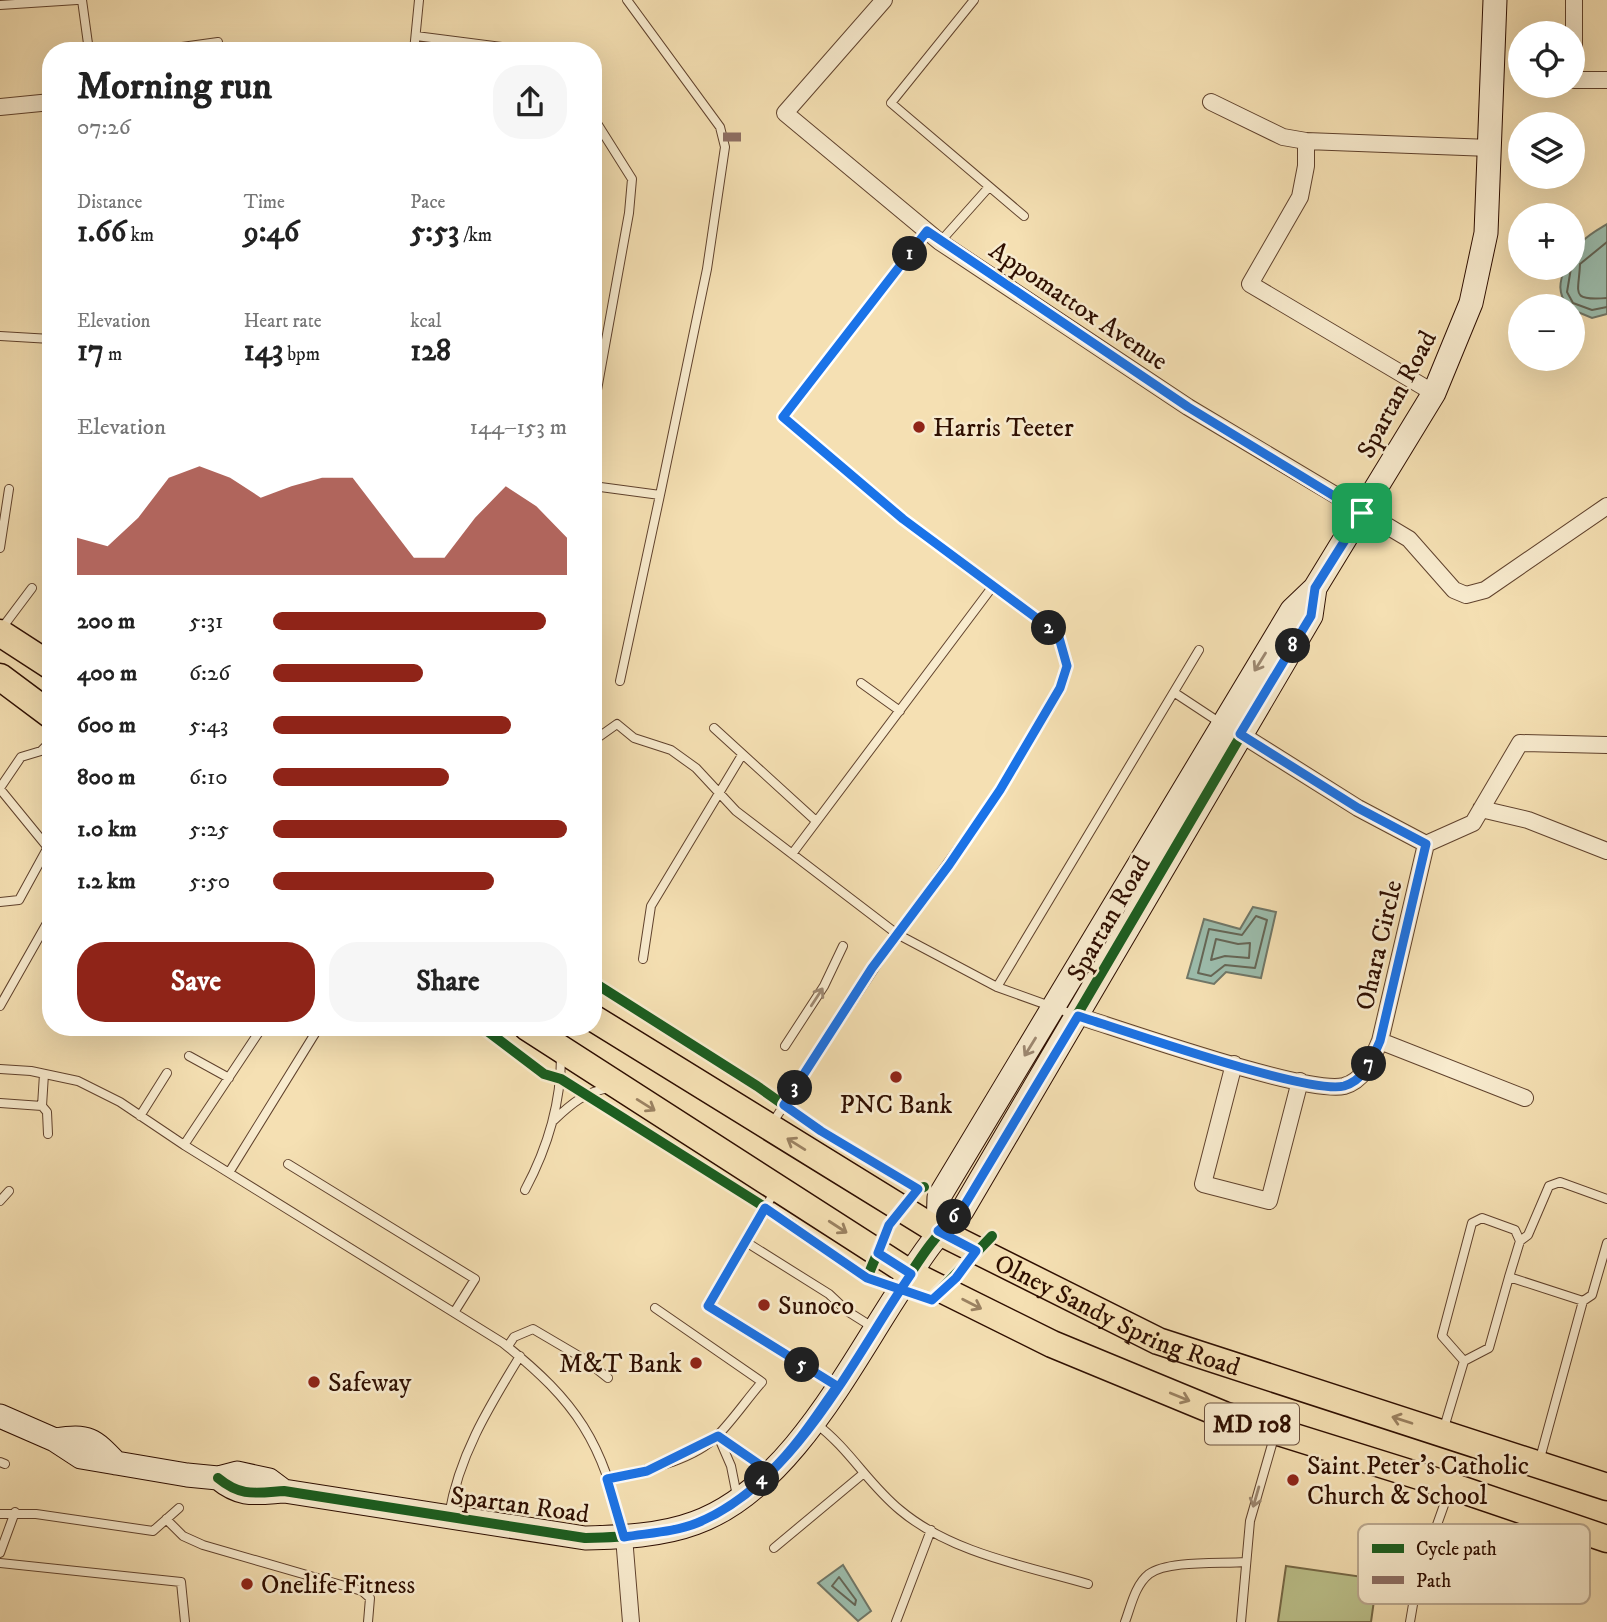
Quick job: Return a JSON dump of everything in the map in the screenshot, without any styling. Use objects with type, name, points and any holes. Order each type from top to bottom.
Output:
[{"type":"main road","points":[[0,632],[42,660]]},
{"type":"main road","points":[[0,677],[42,708]]},
{"type":"main road","name":"Olney Sandy Spring Road","points":[[602,1024],[938,1231],[1158,1341],[1607,1487]]},
{"type":"main road","name":"Olney Sandy Spring Road","points":[[541,1036],[911,1274],[1052,1344],[1224,1415],[1563,1524]]},
{"type":"main road","name":"Olney Sandy Spring Road","points":[[1590,1533],[1607,1539]]},
{"type":"street","name":"Appomattox Avenue","points":[[884,0],[785,113],[934,237],[1188,407],[1409,539],[1454,590],[1466,595],[1485,590],[1607,506]]},
{"type":"street","name":"Spartan Road","points":[[0,1416],[55,1440],[79,1436],[96,1441],[116,1463],[218,1478],[237,1473],[269,1480],[284,1491],[584,1538],[624,1537],[697,1523],[738,1499],[770,1472],[790,1452],[813,1421],[938,1231],[961,1211],[1078,1016],[1292,610],[1315,588],[1434,393],[1452,354],[1474,291],[1486,233],[1495,0]]},
{"type":"street","points":[[1574,0],[1574,80],[1607,80]]},
{"type":"street","points":[[1211,102],[1283,136],[1306,141],[1490,148]]},
{"type":"street","points":[[0,107],[42,103]]},
{"type":"street","points":[[1306,141],[1306,166],[1300,197],[1250,284],[1434,393]]},
{"type":"street","name":"Spartan Road","points":[[938,1231],[939,1197],[1231,729]]},
{"type":"street","points":[[1231,729],[1358,808],[1426,844],[1473,824],[1520,743],[1607,745]]},
{"type":"street","points":[[1481,809],[1528,820],[1607,851]]},
{"type":"street","name":"Ohara Circle","points":[[1078,1016],[1234,1064],[1300,1081],[1342,1086],[1355,1081],[1366,1070],[1380,1041],[1426,844]]},
{"type":"street","points":[[1380,1041],[1525,1098]]},
{"type":"street","points":[[1234,1064],[1203,1184],[1269,1201],[1300,1081]]},
{"type":"street","points":[[624,1537],[631,1622]]},
{"type":"lane","points":[[0,5],[79,0],[87,42]]},
{"type":"lane","points":[[415,42],[419,0]]},
{"type":"lane","points":[[621,681],[708,269],[725,147],[720,127],[627,0]]},
{"type":"lane","points":[[974,0],[891,103],[1024,216]]},
{"type":"lane","points":[[416,36],[463,42]]},
{"type":"lane","points":[[602,131],[632,179],[629,213],[602,362]]},
{"type":"lane","points":[[770,1128],[897,934],[1000,790],[1055,698],[1067,666],[1058,634],[857,482],[783,417],[934,237],[989,187]]},
{"type":"lane","points":[[0,336],[42,338]]},
{"type":"lane","points":[[602,486],[660,495]]},
{"type":"lane","points":[[0,548],[9,489]]},
{"type":"lane","points":[[792,854],[993,586]]},
{"type":"lane","points":[[0,632],[33,588]]},
{"type":"lane","points":[[998,987],[1199,650]]},
{"type":"lane","points":[[861,683],[900,711]]},
{"type":"lane","points":[[1175,693],[1231,729]]},
{"type":"lane","points":[[602,735],[617,724],[634,738],[671,750],[696,768],[736,811],[897,934],[998,987],[1078,1016]]},
{"type":"lane","points":[[714,728],[816,821]]},
{"type":"lane","points":[[42,750],[21,757],[0,788],[42,840]]},
{"type":"lane","points":[[643,958],[651,906],[742,755]]},
{"type":"lane","points":[[0,902],[19,900],[42,861]]},
{"type":"lane","points":[[0,1006],[42,932]]},
{"type":"lane","points":[[785,1046],[824,986],[843,946]]},
{"type":"lane","points":[[184,1145],[256,1036]]},
{"type":"lane","points":[[230,1171],[313,1036]]},
{"type":"lane","points":[[525,1189],[546,1149],[554,1120],[561,1079],[561,1049]]},
{"type":"lane","points":[[189,1056],[229,1078]]},
{"type":"lane","points":[[0,1069],[78,1081],[141,1116],[508,1346],[541,1373],[577,1413],[589,1433],[607,1479],[624,1537]]},
{"type":"lane","points":[[141,1116],[167,1073]]},
{"type":"lane","points":[[44,1074],[42,1106],[47,1112],[48,1134]]},
{"type":"lane","points":[[554,1120],[575,1100],[597,1090],[619,1087]]},
{"type":"lane","points":[[0,1103],[42,1106]]},
{"type":"lane","points":[[288,1164],[475,1279],[455,1311]]},
{"type":"lane","points":[[1443,1434],[1464,1361],[1489,1348],[1520,1241],[1528,1235],[1549,1186],[1560,1182],[1607,1199]]},
{"type":"lane","points":[[777,1188],[708,1306],[837,1386]]},
{"type":"lane","points":[[0,1201],[9,1191]]},
{"type":"lane","points":[[1464,1361],[1443,1336],[1472,1223],[1482,1218],[1515,1230],[1520,1241]]},
{"type":"lane","points":[[746,1242],[829,1294],[847,1311],[875,1329]]},
{"type":"lane","points":[[1538,1465],[1583,1301],[1592,1295],[1607,1243]]},
{"type":"lane","points":[[1509,1277],[1583,1301]]},
{"type":"lane","points":[[607,1479],[647,1471],[718,1436],[762,1382],[654,1308]]},
{"type":"lane","points":[[508,1346],[514,1337],[533,1329],[584,1359],[608,1378]]},
{"type":"lane","points":[[449,1518],[454,1486],[477,1429],[520,1356]]},
{"type":"lane","points":[[813,1421],[837,1439],[900,1511],[932,1530],[983,1553],[1088,1584]]},
{"type":"lane","points":[[1241,1622],[1250,1521],[1276,1432]]},
{"type":"lane","points":[[718,1436],[770,1472]]},
{"type":"lane","points":[[718,1436],[731,1466],[738,1499]]},
{"type":"lane","points":[[774,1548],[864,1473]]},
{"type":"lane","points":[[1437,1524],[1451,1486]]},
{"type":"lane","points":[[0,1514],[15,1512],[153,1531],[179,1508]]},
{"type":"lane","points":[[0,1553],[15,1512]]},
{"type":"lane","points":[[166,1520],[183,1536],[203,1545],[362,1591],[370,1598],[368,1622]]},
{"type":"lane","points":[[896,1622],[932,1530]]},
{"type":"lane","points":[[1125,1622],[1138,1588],[1149,1574],[1165,1567],[1245,1562]]},
{"type":"lane","points":[[0,1563],[181,1582],[184,1622]]},
{"type":"lane","points":[[1410,1622],[1413,1604]]},
{"type":"green space","points":[[1286,1566],[1358,1576],[1358,1604],[1374,1604],[1371,1622],[1278,1622]]},
{"type":"water","points":[[1607,224],[1607,314],[1592,318],[1585,315],[1585,294],[1562,294],[1561,283],[1562,280],[1585,280],[1585,239]]},
{"type":"water","points":[[1253,907],[1276,912],[1261,978],[1226,972],[1214,984],[1187,978],[1204,919],[1240,929]]},
{"type":"water","points":[[843,1565],[871,1611],[858,1621],[818,1583]]},
{"type":"marked path","points":[[723,137],[745,137]]},
{"type":"cycle path","points":[[218,1478],[241,1491],[284,1491],[585,1538],[640,1535],[695,1523],[727,1507],[757,1485],[785,1458],[810,1428],[925,1252],[962,1211],[1311,616],[1315,588]]},
{"type":"cycle path","points":[[602,988],[757,1086],[821,1131],[918,1189],[924,1187]]},
{"type":"cycle path","points":[[494,1036],[544,1074],[561,1079],[790,1223],[867,1278],[931,1300],[992,1236]]},
{"type":"cycle path","points":[[867,1278],[889,1225],[918,1189]]},
{"type":"place","name":"Harris Teeter","points":[[919,427]]},
{"type":"place","name":"PNC Bank","points":[[896,1077]]},
{"type":"place","name":"Sunoco","points":[[764,1305]]},
{"type":"place","name":"M&T Bank","points":[[696,1363]]},
{"type":"place","name":"Safeway","points":[[314,1382]]},
{"type":"place","name":"Saint Peter's Catholic Church & School","points":[[1293,1480]]},
{"type":"place","name":"Onelife Fitness","points":[[247,1584]]},
{"type":"route","points":[[1362,513],[1188,407],[927,231],[783,417],[903,519],[1058,634],[1067,666],[1049,709],[1000,790],[949,865],[872,968],[784,1105],[821,1131],[918,1189],[889,1225],[878,1253],[911,1274],[901,1289],[837,1386],[790,1452],[746,1495],[697,1523],[624,1537],[607,1479],[647,1471],[718,1436],[770,1472],[790,1452],[813,1421],[837,1386],[708,1306],[765,1208],[867,1278],[901,1289],[932,1300],[956,1278],[976,1251],[938,1231],[961,1211],[1078,1016],[1234,1064],[1324,1086],[1342,1086],[1355,1081],[1366,1070],[1380,1041],[1426,844],[1358,808],[1240,734],[1311,616],[1315,588],[1362,513]]}]
